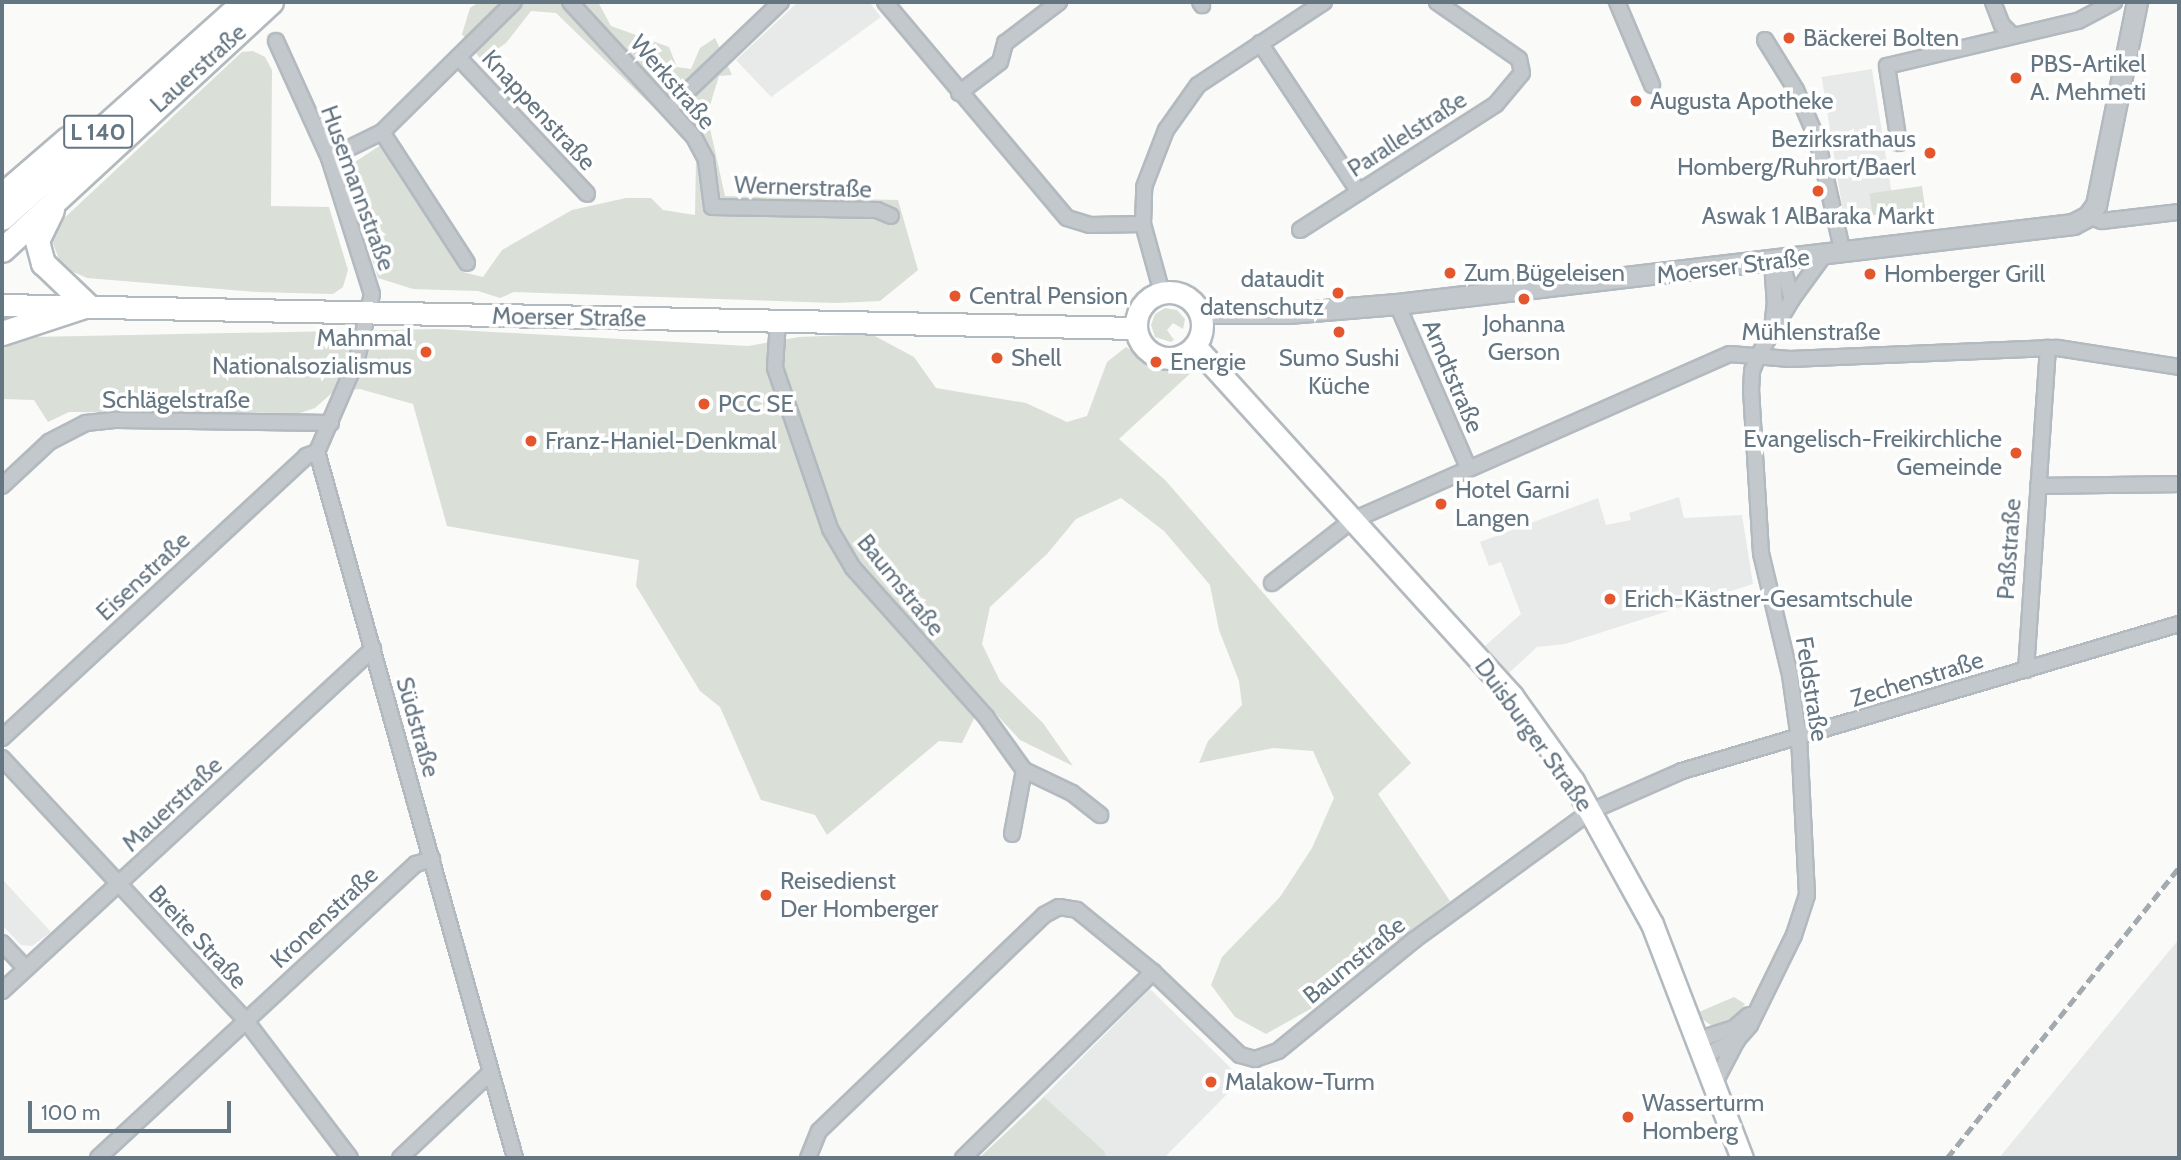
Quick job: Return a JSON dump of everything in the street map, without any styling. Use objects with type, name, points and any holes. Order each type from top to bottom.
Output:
[{"type":"main road","name":"Lauerstraße","points":[[2,218],[195,46],[258,4]]},
{"type":"main road","name":"Lauerstraße","points":[[2,250],[258,4]]},
{"type":"main road","points":[[2,195],[118,96],[195,46]]},
{"type":"main road","points":[[69,185],[37,241],[49,272],[88,305]]},
{"type":"main road","points":[[1162,293],[1183,296],[1200,313],[1200,333],[1195,346],[1178,357],[1155,355],[1139,339],[1136,328],[1142,305],[1162,293]]},
{"type":"main road","name":"Moerser Straße","points":[[2,305],[1136,328]]},
{"type":"main road","points":[[2,333],[88,305]]},
{"type":"main road","name":"Duisburger Straße","points":[[1195,346],[1350,521],[1512,696],[1591,811],[1652,924],[1742,1158]]},
{"type":"street","name":"Knappenstraße","points":[[329,159],[382,132],[514,2]]},
{"type":"street","name":"Werkstraße","points":[[570,2],[671,107],[706,160],[712,207]]},
{"type":"street","points":[[671,107],[782,2]]},
{"type":"street","points":[[885,2],[1067,218],[1090,225],[1143,224]]},
{"type":"street","points":[[959,93],[999,62],[1004,43],[1059,2]]},
{"type":"street","points":[[1162,293],[1143,224],[1144,187],[1152,156],[1174,115],[1198,85],[1324,2]]},
{"type":"street","name":"Parallelstraße","points":[[1300,230],[1496,104],[1522,73],[1523,63],[1437,2]]},
{"type":"street","points":[[1617,2],[1651,85]]},
{"type":"street","points":[[1993,2],[2002,25],[2012,35]]},
{"type":"street","points":[[1899,143],[1887,65],[2012,35],[2025,36],[2078,21],[2114,2]]},
{"type":"street","points":[[2088,216],[2096,205],[2137,2]]},
{"type":"street","points":[[1765,40],[1796,90],[1817,139],[1833,254]]},
{"type":"street","name":"Husemannstraße","points":[[276,41],[329,159],[372,294],[370,313]]},
{"type":"street","points":[[1260,43],[1359,192]]},
{"type":"street","name":"Knappenstraße","points":[[458,57],[587,194]]},
{"type":"street","points":[[382,132],[467,263]]},
{"type":"street","name":"Wernerstraße","points":[[712,207],[877,210],[891,216]]},
{"type":"street","name":"Moerser Straße","points":[[1200,313],[1288,313],[1397,304],[1833,254],[2073,223],[2088,216],[2102,221],[2179,212]]},
{"type":"street","name":"Feldstraße","points":[[1714,1084],[1794,935],[1807,895],[1799,739],[1790,675],[1761,553],[1751,391],[1752,371],[1772,329],[1792,299],[1833,254]]},
{"type":"street","points":[[1777,261],[1792,299]]},
{"type":"street","name":"Feldstraße","points":[[1772,329],[1777,261]]},
{"type":"street","name":"Arndtstraße","points":[[1397,304],[1468,467]]},
{"type":"street","points":[[317,452],[331,423],[370,313]]},
{"type":"street","name":"Baumstraße","points":[[778,321],[775,368],[781,393],[830,528],[853,568],[986,717],[1024,770],[1072,793],[1100,815]]},
{"type":"street","name":"Mühlenstraße","points":[[1272,583],[1350,521],[1730,354],[1759,354],[1790,359],[2048,348],[2084,349],[2179,367]]},
{"type":"street","name":"Paßstraße","points":[[2026,670],[2048,348]]},
{"type":"street","name":"Schlägelstraße","points":[[2,486],[49,442],[86,423],[331,423]]},
{"type":"street","name":"Südstraße","points":[[317,452],[515,1158]]},
{"type":"street","name":"Eisenstraße","points":[[2,738],[306,456],[317,452]]},
{"type":"street","points":[[2038,486],[2179,484]]},
{"type":"street","name":"Zechenstraße","points":[[1591,811],[1682,771],[1799,739],[2179,624]]},
{"type":"street","name":"Mauerstraße","points":[[2,991],[373,649]]},
{"type":"street","name":"Breite Straße","points":[[2,758],[246,1021],[350,1158]]},
{"type":"street","points":[[1012,834],[1024,770]]},
{"type":"street","name":"Baumstraße","points":[[808,1158],[820,1131],[1044,915],[1059,907],[1077,910],[1153,972],[1240,1055],[1255,1059],[1278,1051],[1414,940],[1591,811]]},
{"type":"street","name":"Kronenstraße","points":[[98,1158],[416,864],[432,859]]},
{"type":"street","points":[[2,943],[26,969]]},
{"type":"street","points":[[963,1158],[1153,972]]},
{"type":"street","name":"Feldstraße","points":[[1700,1048],[1734,1028],[1756,1009]]},
{"type":"street","points":[[1700,1048],[1737,1040]]},
{"type":"street","points":[[400,1158],[491,1072]]},
{"type":"shaded area","points":[[479,2],[598,2],[611,26],[669,47],[677,67],[691,69],[700,48],[715,38],[732,75],[719,76],[707,115],[725,196],[898,200],[918,270],[880,301],[835,303],[514,292],[500,298],[478,291],[413,289],[378,278],[344,169],[381,145],[463,272],[483,277],[502,250],[572,210],[626,198],[651,198],[663,210],[695,215],[696,159],[682,135],[556,13],[531,11],[506,43],[481,60],[462,34],[470,8]]},
{"type":"shaded area","points":[[798,2],[869,2],[881,17],[771,97],[736,60]]},
{"type":"shaded area","points":[[253,51],[265,57],[272,70],[271,206],[329,207],[348,270],[343,287],[333,294],[256,292],[87,278],[62,267],[52,241],[61,221],[242,52]]},
{"type":"shaded area","points":[[1872,69],[1895,211],[1844,219],[1822,77]]},
{"type":"shaded area","points":[[1922,186],[1925,208],[1873,215],[1870,193]]},
{"type":"shaded area","points":[[1165,308],[1177,310],[1185,319],[1183,329],[1173,323],[1167,330],[1174,340],[1171,342],[1155,337],[1151,325],[1155,314]]},
{"type":"shaded area","points":[[439,329],[748,346],[799,337],[871,334],[914,357],[936,388],[1026,403],[1067,422],[1087,416],[1107,362],[1126,347],[1144,359],[1194,370],[1119,439],[1166,481],[1411,763],[1378,794],[1450,901],[1312,1008],[1266,1034],[1235,1017],[1211,985],[1222,957],[1280,897],[1312,848],[1334,798],[1313,751],[1273,748],[1199,763],[1208,741],[1242,705],[1239,681],[1219,630],[1210,585],[1164,531],[1121,498],[1076,519],[1047,554],[990,607],[982,644],[1000,681],[1043,723],[1073,766],[1020,740],[983,700],[962,743],[939,741],[827,835],[815,815],[761,800],[720,707],[700,691],[636,586],[639,560],[447,526],[413,404],[360,389],[333,392],[315,408],[300,413],[69,412],[48,422],[34,400],[2,399],[2,343],[31,337]]},
{"type":"shaded area","name":"Erich-Kästner-Gesamtschule","points":[[1679,497],[1684,518],[1742,515],[1753,584],[1565,644],[1537,647],[1509,673],[1485,646],[1521,614],[1501,562],[1489,566],[1480,542],[1598,498],[1606,525],[1631,520],[1629,513]]},
{"type":"shaded area","points":[[2,879],[51,932],[32,946],[21,945],[2,925]]},
{"type":"shaded area","points":[[2179,939],[2179,1158],[1999,1158]]},
{"type":"shaded area","points":[[1150,989],[1242,1079],[1164,1158],[983,1158]]},
{"type":"shaded area","points":[[1734,997],[1745,1004],[1735,1017],[1712,1026],[1702,1019],[1699,1012]]},
{"type":"shaded area","points":[[1044,1097],[1104,1151],[1106,1158],[979,1158]]},
{"type":"railway","points":[[1947,1158],[2179,867]]},
{"type":"place","name":"Bäckerei Bolten","points":[[1789,38]]},
{"type":"place","name":"PBS-Artikel A. Mehmeti","points":[[2016,78]]},
{"type":"place","name":"Augusta Apotheke","points":[[1636,101]]},
{"type":"place","name":"Bezirksrathaus Homberg/Ruhrort/Baerl","points":[[1930,153]]},
{"type":"place","name":"Aswak 1 AlBaraka Markt","points":[[1818,191]]},
{"type":"place","name":"Zum Bügeleisen","points":[[1450,273]]},
{"type":"place","name":"Homberger Grill","points":[[1870,274]]},
{"type":"place","name":"dataudit datenschutz","points":[[1338,293]]},
{"type":"place","name":"Central Pension","points":[[955,296]]},
{"type":"place","name":"Johanna Gerson","points":[[1524,299]]},
{"type":"place","name":"Sumo Sushi Küche","points":[[1339,332]]},
{"type":"place","name":"Mahnmal Nationalsozialismus","points":[[426,352]]},
{"type":"place","name":"Shell","points":[[997,358]]},
{"type":"place","name":"Energie","points":[[1156,362]]},
{"type":"place","name":"PCC SE","points":[[704,404]]},
{"type":"place","name":"Franz-Haniel-Denkmal","points":[[531,441]]},
{"type":"place","name":"Evangelisch-Freikirchliche Gemeinde","points":[[2016,453]]},
{"type":"place","name":"Hotel Garni Langen","points":[[1441,504]]},
{"type":"place","name":"Erich-Kästner-Gesamtschule","points":[[1610,599]]},
{"type":"place","name":"Reisedienst Der Homberger","points":[[766,895]]},
{"type":"place","name":"Malakow-Turm","points":[[1211,1082]]},
{"type":"place","name":"Wasserturm Homberg","points":[[1628,1117]]}]
